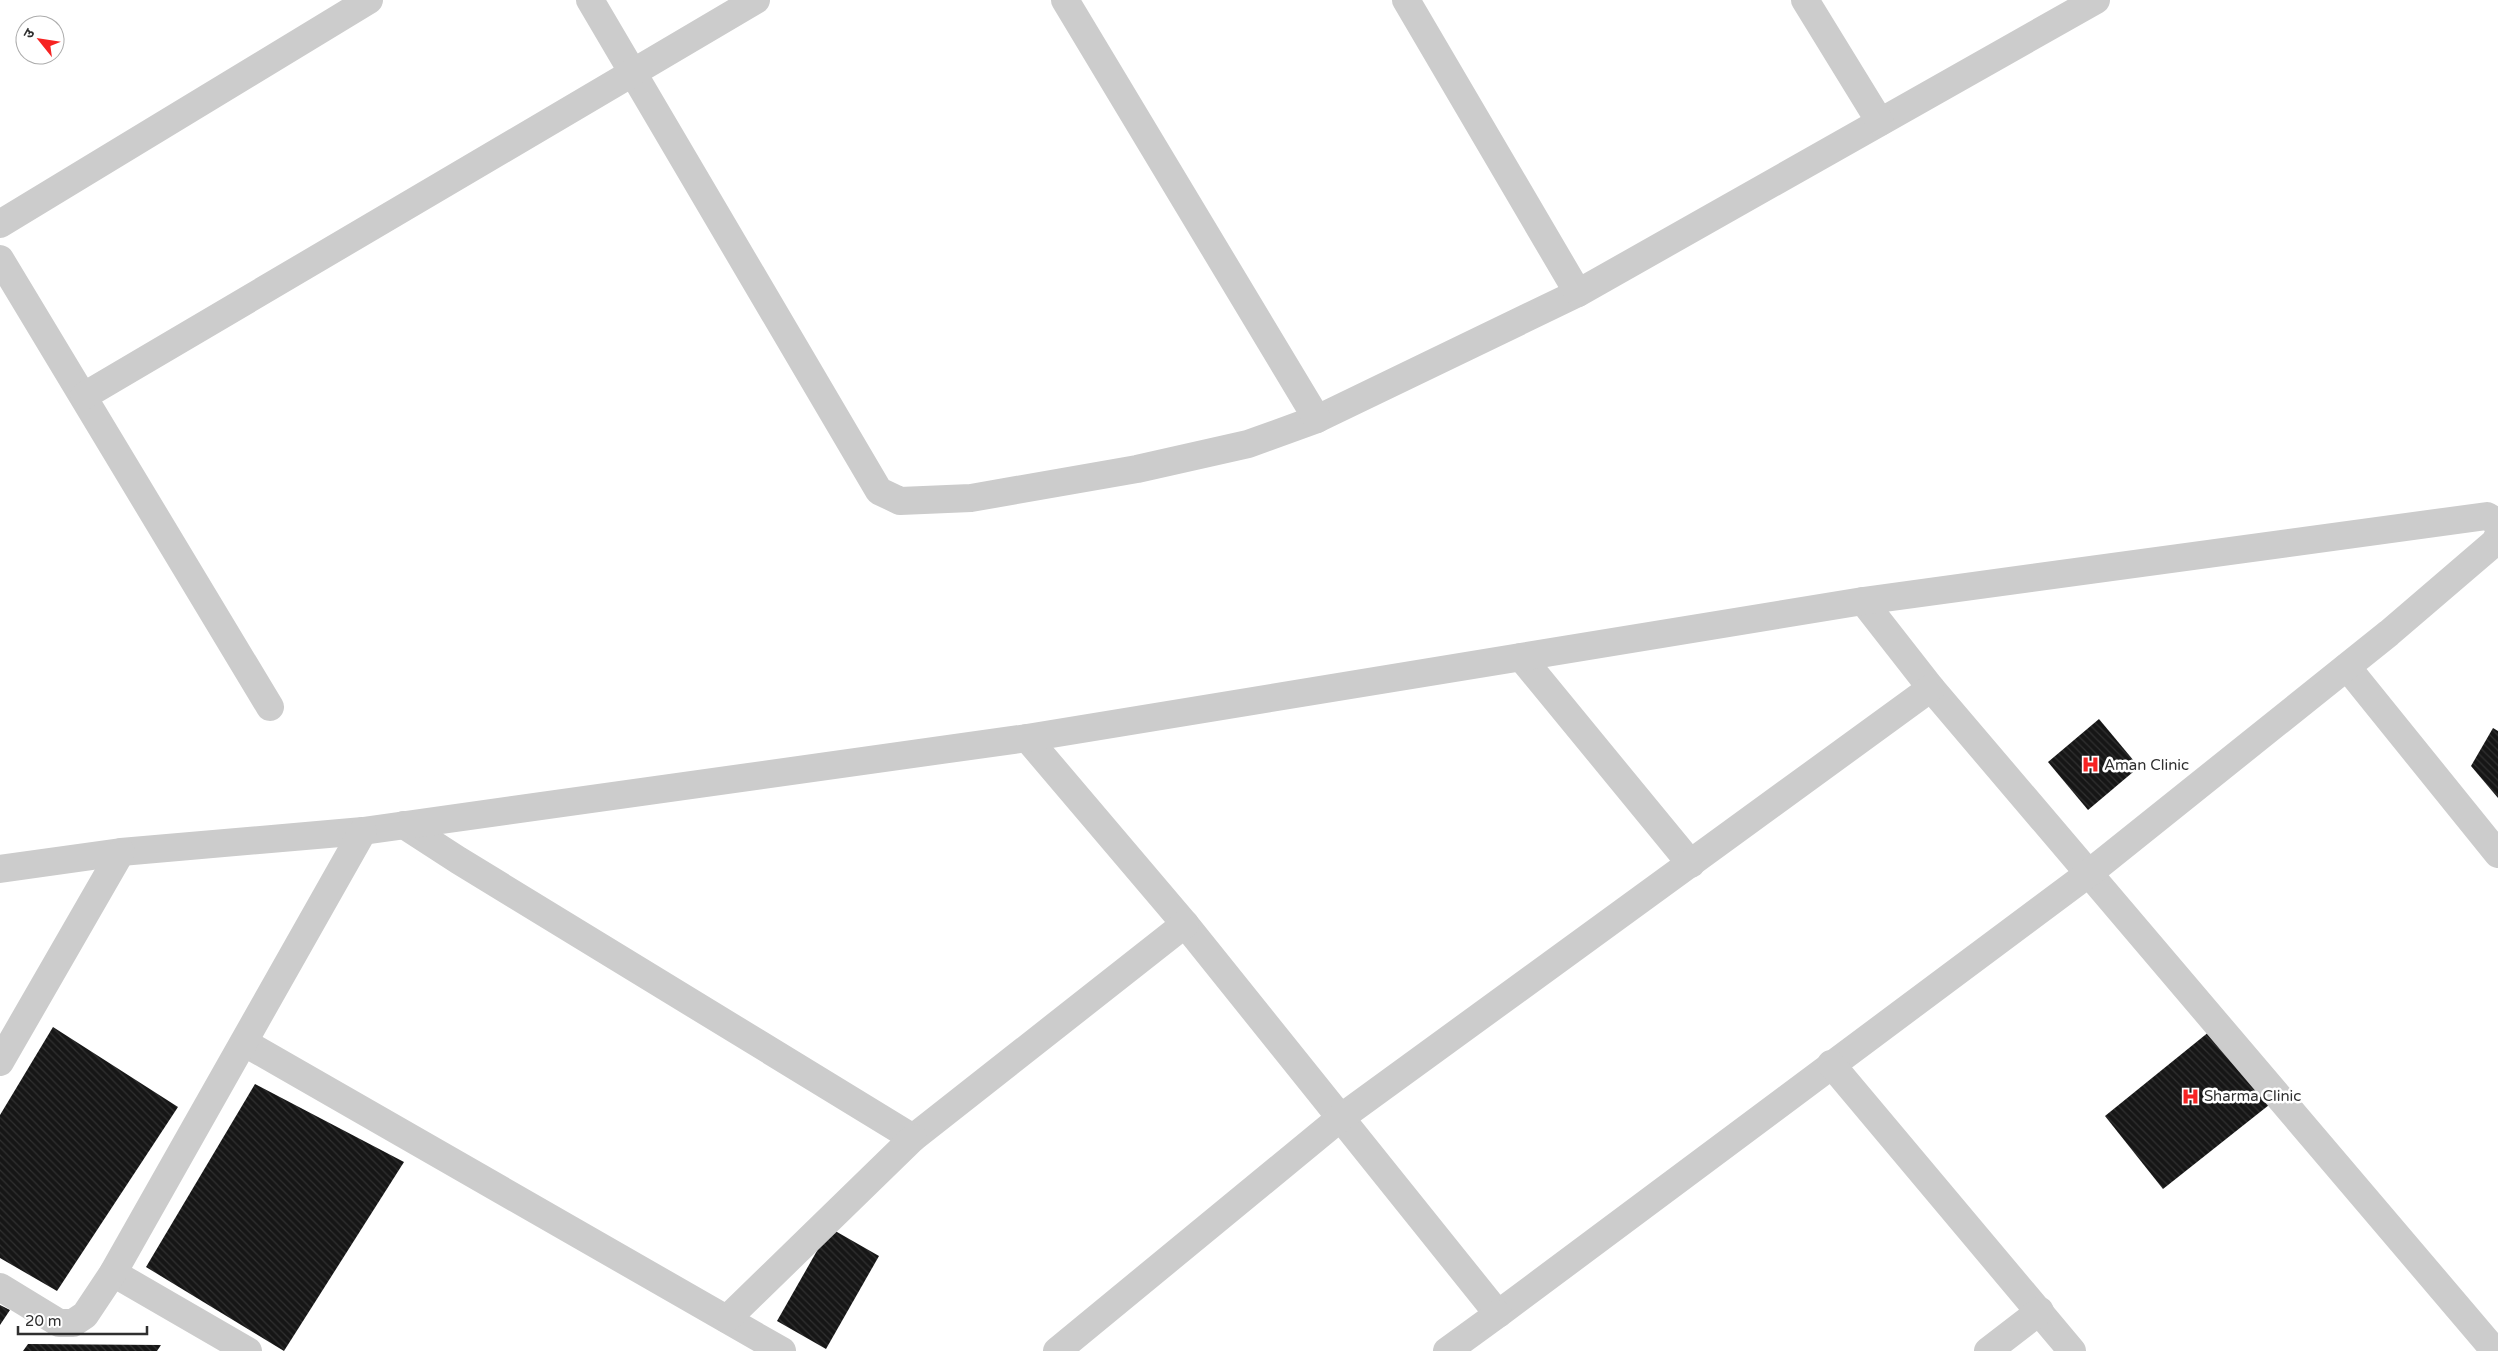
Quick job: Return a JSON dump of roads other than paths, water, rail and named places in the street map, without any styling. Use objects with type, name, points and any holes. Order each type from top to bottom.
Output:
[{"type":"street","points":[[0,224],[368,0]]},
{"type":"street","points":[[590,0],[879,491],[900,501],[971,498],[1137,469],[1248,444],[1317,418],[1578,293],[2096,0]]},
{"type":"street","points":[[84,396],[756,0]]},
{"type":"street","points":[[1065,0],[1317,418]]},
{"type":"street","points":[[1406,0],[1578,293]]},
{"type":"street","points":[[1805,0],[1880,122]]},
{"type":"street","points":[[0,259],[270,707]]},
{"type":"street","points":[[0,869],[121,852],[363,831],[1027,738],[1863,601],[2487,516],[2497,522],[2498,525]]},
{"type":"street","points":[[1447,1351],[2088,874],[2412,614],[2495,542],[2498,536]]},
{"type":"street","points":[[1863,601],[1931,688],[2495,1351]]},
{"type":"street","points":[[1521,657],[1691,864]]},
{"type":"street","points":[[2347,666],[2498,854]]},
{"type":"street","points":[[1056,1351],[1339,1119],[1931,688]]},
{"type":"street","points":[[1027,738],[1185,924],[1339,1119],[1498,1314]]},
{"type":"street","points":[[404,825],[458,860],[914,1138]]},
{"type":"street","points":[[0,1287],[59,1323],[73,1323],[85,1315],[113,1273],[245,1043],[363,831]]},
{"type":"street","points":[[0,1062],[121,852]]},
{"type":"street","points":[[727,1319],[914,1138],[1185,924]]},
{"type":"street","points":[[245,1043],[782,1351]]},
{"type":"street","points":[[1831,1064],[2072,1351]]},
{"type":"street","points":[[113,1273],[248,1351]]},
{"type":"street","points":[[1988,1351],[2040,1312]]},
{"type":"place","name":"Aman Clinic","points":[[2090,765]]},
{"type":"place","name":"Sharma Clinic","points":[[2190,1096]]}]
